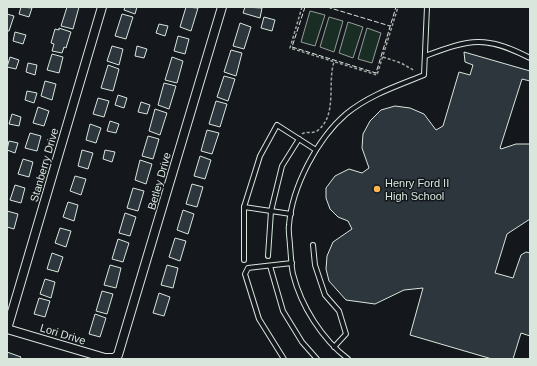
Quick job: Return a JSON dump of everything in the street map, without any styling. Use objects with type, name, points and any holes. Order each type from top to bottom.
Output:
[{"type":"street","name":"Stanberry Drive","points":[[7,329],[102,7]]},
{"type":"street","name":"Betley Drive","points":[[114,358],[119,353],[222,7]]},
{"type":"street","name":"Lori Drive","points":[[7,329],[105,358],[114,358]]},
{"type":"lane","points":[[348,359],[334,347],[308,312],[293,273],[288,226],[300,182],[316,150],[332,128],[358,105],[385,91],[424,75],[427,7]]},
{"type":"lane","points":[[425,56],[472,41],[486,42],[501,46],[530,58]]},
{"type":"lane","points":[[244,260],[244,207],[260,156],[277,124],[316,150]]},
{"type":"lane","points":[[268,256],[271,211],[282,166],[299,139]]},
{"type":"lane","points":[[244,207],[291,214]]},
{"type":"lane","points":[[313,246],[315,265],[325,295],[339,311],[346,334],[334,347]]},
{"type":"lane","points":[[284,359],[259,319],[245,274],[248,268],[292,263]]},
{"type":"lane","points":[[270,266],[284,311],[302,342],[317,359]]},
{"type":"path","points":[[302,7],[290,48],[378,75],[398,7]]},
{"type":"path","points":[[383,57],[401,63],[417,72]]},
{"type":"path","points":[[299,139],[304,132],[313,133],[317,131],[326,120],[331,102],[330,72],[334,62]]},
{"type":"green space","points":[[310,11],[325,15],[315,46],[301,42]]},
{"type":"green space","points":[[329,17],[343,21],[334,52],[320,47]]},
{"type":"green space","points":[[348,22],[363,27],[353,58],[339,53]]},
{"type":"green space","points":[[367,28],[381,33],[372,63],[358,59]]},
{"type":"building","points":[[21,7],[32,8],[29,17],[19,14]]},
{"type":"building","points":[[67,7],[79,7],[73,29],[61,26]]},
{"type":"building","points":[[125,7],[137,7],[135,14],[124,10]]},
{"type":"building","points":[[186,7],[198,8],[191,31],[180,27]]},
{"type":"building","points":[[245,7],[262,8],[260,18],[243,13]]},
{"type":"building","points":[[7,14],[14,16],[9,31],[7,31]]},
{"type":"building","points":[[122,14],[133,17],[126,39],[115,36]]},
{"type":"building","points":[[264,17],[275,20],[272,31],[261,28]]},
{"type":"building","points":[[240,23],[251,27],[244,49],[233,46]]},
{"type":"building","points":[[159,24],[168,26],[165,36],[156,33]]},
{"type":"building","points":[[59,28],[71,32],[66,48],[64,47],[62,53],[52,51],[54,44],[51,43],[55,29],[59,30]]},
{"type":"building","points":[[15,32],[26,35],[23,44],[13,41]]},
{"type":"building","points":[[178,36],[189,39],[185,54],[174,51]]},
{"type":"building","points":[[112,46],[123,49],[119,65],[107,61]]},
{"type":"building","points":[[137,46],[147,49],[144,58],[135,56]]},
{"type":"building","points":[[231,50],[242,53],[236,76],[224,72]]},
{"type":"building","points":[[464,52],[530,71],[530,81],[522,79],[500,148],[501,149],[516,144],[530,144],[530,219],[507,234],[495,273],[513,278],[521,255],[526,252],[530,253],[530,336],[521,333],[513,359],[492,359],[410,335],[423,288],[404,290],[375,304],[346,300],[329,281],[326,269],[327,256],[333,242],[352,229],[348,221],[338,217],[330,209],[326,198],[326,188],[335,176],[349,169],[362,173],[369,168],[362,148],[363,134],[370,121],[381,110],[395,106],[410,108],[424,114],[436,130],[443,126],[459,72],[470,75],[473,65],[465,62]]},
{"type":"building","points":[[52,54],[63,57],[59,73],[47,70]]},
{"type":"building","points":[[10,57],[19,60],[16,69],[7,67]]},
{"type":"building","points":[[172,57],[183,61],[177,83],[165,80]]},
{"type":"building","points":[[28,63],[37,65],[35,75],[26,72]]},
{"type":"building","points":[[108,65],[119,69],[113,91],[101,88]]},
{"type":"building","points":[[224,76],[235,79],[228,101],[217,97]]},
{"type":"building","points":[[45,81],[56,84],[52,100],[41,96]]},
{"type":"building","points":[[164,83],[176,86],[169,109],[158,105]]},
{"type":"building","points":[[27,91],[37,93],[34,103],[25,100]]},
{"type":"building","points":[[118,95],[127,98],[124,108],[115,105]]},
{"type":"building","points":[[98,98],[109,101],[104,117],[93,114]]},
{"type":"building","points":[[216,101],[227,104],[220,127],[209,124]]},
{"type":"building","points":[[141,102],[150,105],[147,114],[138,112]]},
{"type":"building","points":[[38,107],[49,111],[44,126],[33,123]]},
{"type":"building","points":[[155,109],[167,113],[160,135],[149,131]]},
{"type":"building","points":[[12,114],[21,117],[19,126],[9,124]]},
{"type":"building","points":[[110,121],[119,124],[116,133],[107,131]]},
{"type":"building","points":[[90,124],[101,128],[96,143],[86,140]]},
{"type":"building","points":[[207,130],[219,133],[212,154],[201,151]]},
{"type":"building","points":[[30,133],[41,136],[37,151],[25,148]]},
{"type":"building","points":[[148,136],[159,139],[153,159],[142,156]]},
{"type":"building","points":[[9,141],[18,143],[15,153],[7,150]]},
{"type":"building","points":[[82,150],[93,153],[88,169],[78,166]]},
{"type":"building","points":[[105,150],[115,152],[112,162],[103,159]]},
{"type":"building","points":[[200,156],[211,160],[205,179],[194,176]]},
{"type":"building","points":[[23,159],[33,162],[29,177],[18,174]]},
{"type":"building","points":[[140,160],[152,164],[146,184],[135,180]]},
{"type":"building","points":[[75,176],[86,179],[81,195],[70,191]]},
{"type":"building","points":[[192,184],[203,187],[197,207],[186,204]]},
{"type":"building","points":[[15,185],[25,188],[21,203],[10,200]]},
{"type":"building","points":[[133,188],[144,191],[138,211],[127,208]]},
{"type":"building","points":[[68,202],[78,205],[74,221],[63,217]]},
{"type":"building","points":[[183,210],[194,214],[188,234],[177,230]]},
{"type":"building","points":[[7,211],[18,214],[14,229],[7,227]]},
{"type":"building","points":[[125,213],[136,217],[130,236],[119,233]]},
{"type":"building","points":[[60,228],[71,231],[66,247],[55,243]]},
{"type":"building","points":[[175,238],[186,241],[180,261],[169,257]]},
{"type":"building","points":[[118,239],[129,243],[123,262],[112,259]]},
{"type":"building","points":[[52,253],[63,257],[58,272],[47,269]]},
{"type":"building","points":[[110,265],[121,268],[116,288],[104,285]]},
{"type":"building","points":[[167,265],[178,268],[173,288],[161,285]]},
{"type":"building","points":[[45,279],[55,282],[51,298],[40,294]]},
{"type":"building","points":[[102,291],[113,294],[107,314],[96,311]]},
{"type":"building","points":[[159,293],[170,297],[164,316],[153,313]]},
{"type":"building","points":[[39,298],[50,301],[45,317],[34,314]]},
{"type":"building","points":[[95,314],[106,318],[100,337],[89,334]]},
{"type":"building","points":[[7,352],[21,357],[20,359],[7,359]]},
{"type":"fence","points":[[305,7],[292,47],[376,73],[396,7]]},
{"type":"fence","points":[[327,7],[390,26]]},
{"type":"place","name":"Henry Ford II High School","points":[[377,189]]}]
